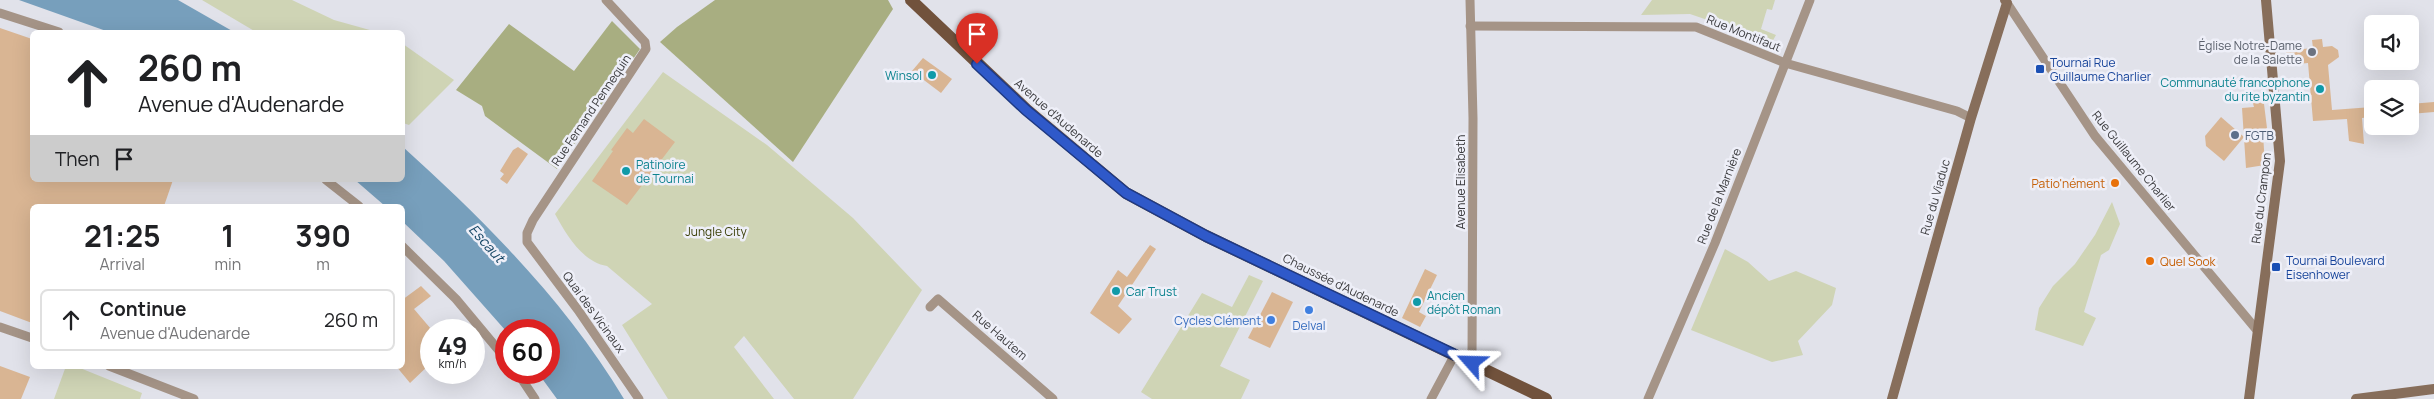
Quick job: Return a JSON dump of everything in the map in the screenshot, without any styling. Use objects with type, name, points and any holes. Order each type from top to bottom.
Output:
[{"type":"main road","name":"Avenue d'Audenarde","points":[[910,0],[1026,110],[1126,193]]},
{"type":"main road","name":"Chaussée d'Audenarde","points":[[1126,193],[1206,236],[1546,399]]},
{"type":"street","name":"Rue Fernand Pennequin","points":[[527,242],[527,233],[533,220],[646,49],[645,42],[606,0]]},
{"type":"street","name":"Avenue Elisabeth","points":[[1470,0],[1473,118],[1472,363]]},
{"type":"street","name":"Rue de la Marnière","points":[[1648,399],[1715,243],[1810,0]]},
{"type":"street","name":"Rue du Crampon","points":[[2249,399],[2256,330],[2280,161],[2266,0]]},
{"type":"street","name":"Rue Guillaume Charlier","points":[[2006,1],[2095,136],[2256,330]]},
{"type":"street","name":"Rue du Viaduc","points":[[1892,399],[2006,1]]},
{"type":"street","points":[[0,13],[53,30]]},
{"type":"street","name":"Rue Montifaut","points":[[1470,26],[1696,26],[1784,63],[1957,111],[1971,118]]},
{"type":"street","points":[[329,182],[356,204]]},
{"type":"street","name":"Quai des Vicinaux","points":[[527,242],[578,310],[639,399]]},
{"type":"street","points":[[405,249],[456,299],[495,346]]},
{"type":"street","name":"Rue Hautem","points":[[930,307],[938,299],[1053,399]]},
{"type":"street","points":[[0,326],[30,337]]},
{"type":"street","points":[[1431,399],[1454,356]]},
{"type":"street","points":[[117,369],[194,399]]},
{"type":"street","points":[[525,384],[535,399]]},
{"type":"street","points":[[2356,399],[2434,389]]},
{"type":"green space","points":[[202,0],[292,0],[334,20],[370,30],[253,30]]},
{"type":"green space","points":[[715,0],[888,0],[893,9],[793,162],[660,42],[677,27]]},
{"type":"green space","points":[[1652,0],[1775,0],[1772,10],[1767,9],[1761,29],[1776,35],[1772,42],[1690,14],[1641,15]]},
{"type":"green space","points":[[612,21],[640,49],[557,169],[485,116],[482,106],[456,90],[509,24],[574,71]]},
{"type":"green space","points":[[405,45],[454,80],[409,125],[405,124]]},
{"type":"green space","name":"Jungle City","points":[[663,72],[767,145],[853,218],[922,290],[853,399],[794,399],[744,336],[734,347],[774,399],[668,399],[622,325],[652,304],[607,266],[590,259],[582,253],[559,222],[555,214]]},
{"type":"green space","points":[[2112,202],[2120,224],[2109,250],[2101,255],[2084,312],[2096,318],[2083,346],[2035,330],[2039,308],[2053,286],[2075,264],[2095,235]]},
{"type":"green space","points":[[1725,249],[1748,262],[1769,281],[1796,271],[1836,288],[1832,305],[1798,341],[1803,355],[1772,362],[1691,330]]},
{"type":"green space","points":[[1249,275],[1263,281],[1220,366],[1250,380],[1241,399],[1152,399],[1141,392],[1202,293],[1232,307]]},
{"type":"green space","points":[[65,369],[82,369],[142,393],[140,399],[54,399]]},
{"type":"water","points":[[19,0],[178,0],[230,30],[103,30]]},
{"type":"water","name":"Escaut","points":[[405,149],[464,204],[522,264],[577,329],[624,399],[557,399],[546,384],[560,384],[560,319],[495,319],[444,261],[405,224],[405,204],[383,204],[357,182],[405,182]]},
{"type":"building","points":[[0,28],[30,38],[30,182],[172,182],[165,204],[30,204],[30,322],[0,311]]},
{"type":"building","name":"Communauté francophone du rite byzantin","points":[[2322,39],[2323,47],[2332,46],[2338,50],[2339,57],[2328,65],[2332,110],[2364,108],[2364,118],[2362,118],[2364,144],[2349,141],[2347,119],[2313,121],[2308,63],[2288,65],[2285,43],[2293,50],[2313,48],[2312,40]]},
{"type":"building","name":"Winsol","points":[[923,58],[952,79],[941,93],[912,71]]},
{"type":"building","points":[[2252,100],[2264,104],[2267,128],[2263,134],[2265,165],[2246,168],[2242,108],[2254,107]]},
{"type":"building","points":[[2434,102],[2434,112],[2419,113],[2419,103]]},
{"type":"building","points":[[2221,117],[2244,137],[2224,161],[2206,146],[2205,136]]},
{"type":"building","name":"Patinoire de Tournai","points":[[644,119],[675,142],[627,205],[592,181],[627,128],[633,133]]},
{"type":"building","points":[[518,147],[528,154],[507,184],[500,179],[504,174],[500,171],[513,150]]},
{"type":"building","name":"Car Trust","points":[[1150,245],[1156,249],[1118,306],[1132,319],[1119,334],[1090,313],[1118,270],[1127,277]]},
{"type":"building","name":"Ancien dépôt Roman","points":[[1425,269],[1437,275],[1419,312],[1426,316],[1420,327],[1402,318]]},
{"type":"building","points":[[421,286],[431,296],[414,309],[422,319],[420,319],[420,373],[410,383],[398,369],[405,369],[405,298]]},
{"type":"building","name":"Cycles Clément","points":[[1272,292],[1293,302],[1270,348],[1248,338]]},
{"type":"building","points":[[0,366],[30,377],[21,399],[0,399]]},
{"type":"place","name":"Église Notre-Dame de la Salette","points":[[2312,52]]},
{"type":"place","name":"Tournai Rue Guillaume Charlier","points":[[2040,69]]},
{"type":"place","name":"Winsol","points":[[932,75]]},
{"type":"place","name":"Communauté francophone du rite byzantin","points":[[2320,89]]},
{"type":"place","name":"FGTB","points":[[2235,135]]},
{"type":"place","name":"Patinoire de Tournai","points":[[626,171]]},
{"type":"place","name":"Patio'nément","points":[[2115,183]]},
{"type":"place","name":"Quel Sook","points":[[2150,261]]},
{"type":"place","name":"Tournai Boulevard Eisenhower","points":[[2276,267]]},
{"type":"place","name":"Car Trust","points":[[1116,291]]},
{"type":"place","name":"Ancien dépôt Roman","points":[[1417,302]]},
{"type":"place","name":"Delval","points":[[1309,310]]},
{"type":"place","name":"Cycles Clément","points":[[1271,320]]},
{"type":"route","points":[[977,64],[1026,110],[1126,193],[1156,211],[1206,236],[1472,363]]}]
